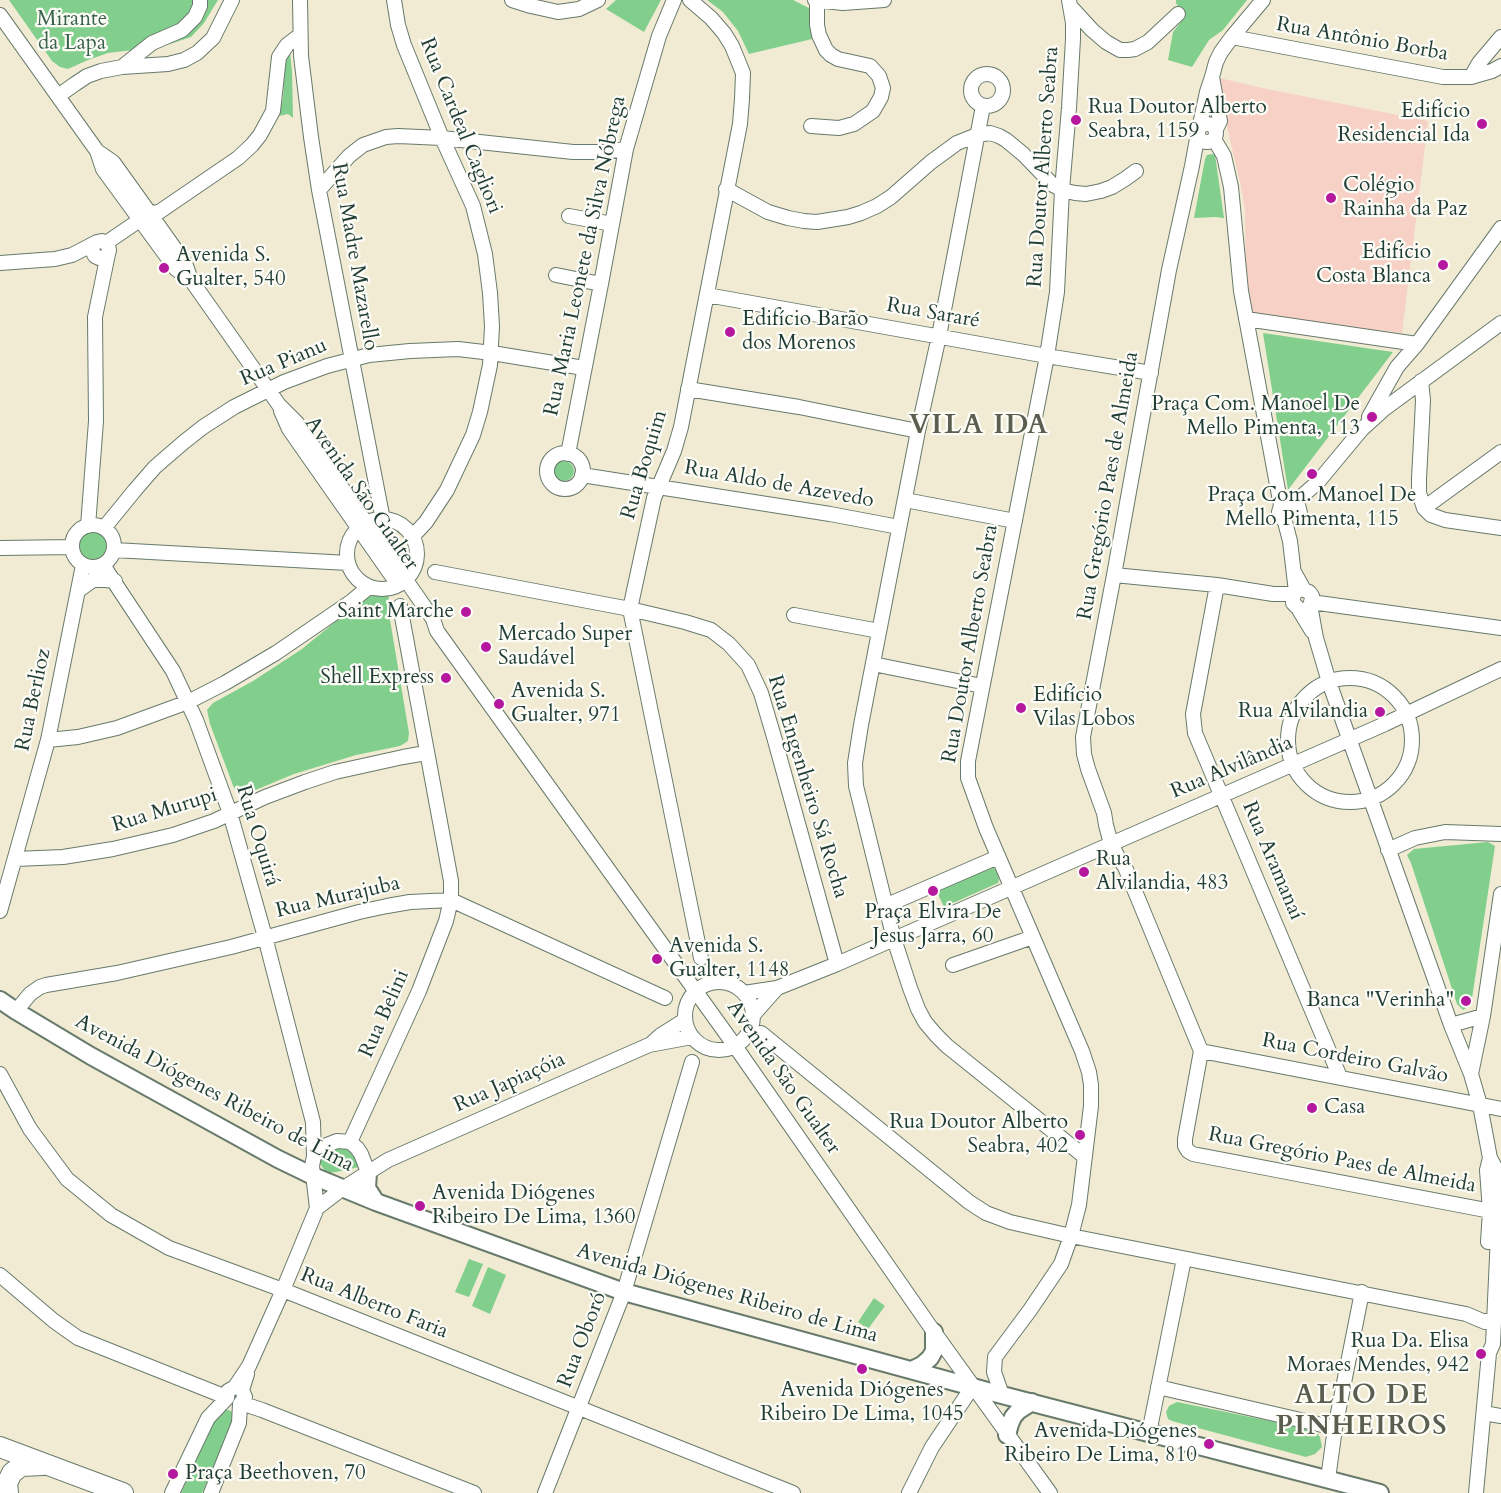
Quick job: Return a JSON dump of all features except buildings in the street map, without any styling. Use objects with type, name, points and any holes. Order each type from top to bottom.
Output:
[{"type":"highway","points":[[0,1447],[123,1493]]},
{"type":"highway","points":[[0,1458],[3,1465],[0,1472]]},
{"type":"highway","points":[[8,1493],[9,1477],[21,1466],[52,1465]]},
{"type":"main road","name":"Avenida Diógenes Ribeiro de Lima","points":[[0,1000],[112,1067],[313,1176],[376,1202],[624,1292],[1002,1395],[1380,1493]]},
{"type":"main road","points":[[368,1172],[368,1188],[376,1202]]},
{"type":"main road","points":[[912,1370],[930,1358],[934,1351],[934,1332]]},
{"type":"main road","points":[[1007,1435],[1013,1417],[1032,1402]]},
{"type":"street","points":[[122,67],[152,43],[182,30],[195,17],[200,0]]},
{"type":"street","points":[[58,96],[87,76],[101,72],[122,67],[168,64],[184,60],[213,38],[232,0]]},
{"type":"street","name":"Rua Madre Mazarello","points":[[300,0],[303,78],[319,190],[382,520]]},
{"type":"street","name":"Rua Cardeal Cagliori","points":[[394,0],[404,45],[442,138],[466,189],[478,224],[485,254],[492,326],[492,353],[485,392],[473,435],[447,490],[426,522],[412,537]]},
{"type":"street","points":[[512,0],[547,10],[569,11],[577,5],[598,0]]},
{"type":"street","name":"Rua Maria Leonete da Silva Nóbrega","points":[[568,454],[626,149],[658,36],[674,0]]},
{"type":"street","name":"Rua Boquim","points":[[690,0],[724,33],[743,73],[740,124],[681,427],[674,452],[654,498],[630,609],[701,958]]},
{"type":"street","points":[[811,126],[839,128],[864,119],[873,111],[883,88],[879,76],[870,66],[838,59],[826,50],[817,25],[816,0],[843,3],[884,0]]},
{"type":"street","name":"Rua Gregório Paes de Almeida","points":[[1263,0],[1221,52],[1215,62],[1207,92],[1206,134],[1192,166],[1169,270],[1083,737],[1084,754],[1106,825],[1115,842],[1118,857],[1125,867],[1201,1051],[1185,1139],[1185,1146],[1192,1154],[1497,1213]]},
{"type":"street","points":[[1068,3],[1087,25],[1106,42],[1120,50],[1135,49],[1148,42],[1178,14]]},
{"type":"street","name":"Rua Doutor Alberto Seabra","points":[[1002,1395],[995,1378],[995,1357],[1061,1263],[1071,1236],[1079,1204],[1091,1106],[1089,1072],[1082,1051],[998,857],[968,778],[968,761],[1058,292],[1062,190],[1073,31],[1068,3]]},
{"type":"street","name":"Avenida São Gualter","points":[[0,15],[97,151],[103,168],[150,219],[176,269],[191,280],[279,405],[297,423],[402,583],[433,619],[437,631],[696,991],[934,1332],[1050,1493]]},
{"type":"street","points":[[0,263],[55,259],[102,251],[238,158],[260,135],[273,111],[279,57],[287,45],[300,35]]},
{"type":"street","name":"Rua Antônio Borba","points":[[1232,37],[1443,77],[1471,77],[1479,63],[1501,37]]},
{"type":"street","points":[[1471,77],[1501,66]]},
{"type":"street","name":"Rua Gregório Paes de Almeida","points":[[1206,134],[1220,121],[1212,77]]},
{"type":"street","points":[[983,106],[939,336],[898,527],[856,753],[856,786],[894,939],[906,978],[925,1022],[947,1046],[1085,1157]]},
{"type":"street","points":[[726,189],[768,212],[788,218],[817,222],[848,217],[877,206],[891,197],[946,150],[965,139],[990,133],[1006,140],[1053,185],[1062,190],[1086,194],[1101,191],[1125,180],[1136,171]]},
{"type":"street","points":[[1206,134],[1224,156],[1231,187],[1241,291],[1277,478],[1291,511],[1290,541],[1294,572],[1349,740],[1451,1025],[1471,1074],[1480,1105],[1490,1158],[1496,1169],[1497,1213],[1491,1318],[1493,1344],[1489,1353],[1476,1493]]},
{"type":"street","points":[[319,190],[349,156],[363,146],[386,137],[442,138],[573,152],[626,149]]},
{"type":"street","points":[[569,216],[612,224]]},
{"type":"street","points":[[1291,511],[1362,429],[1397,367],[1417,344],[1501,228]]},
{"type":"street","points":[[89,520],[108,532],[113,539],[114,550],[110,559],[103,565],[92,568],[83,565],[75,558],[72,542],[89,520],[96,421],[95,317],[102,280],[102,251]]},
{"type":"street","points":[[556,275],[601,284]]},
{"type":"street","name":"Rua Sararé","points":[[707,295],[1151,373]]},
{"type":"street","points":[[1246,319],[1417,344]]},
{"type":"street","points":[[1362,429],[1412,387],[1501,322]]},
{"type":"street","name":"Rua Pianu","points":[[104,528],[155,467],[184,442],[234,407],[306,373],[351,359],[440,349],[492,353],[584,368]]},
{"type":"street","points":[[1397,367],[1399,384],[1412,387],[1423,400],[1419,493],[1424,508],[1431,515],[1445,520],[1501,528]]},
{"type":"street","points":[[688,388],[918,430]]},
{"type":"street","points":[[1424,508],[1501,452]]},
{"type":"street","points":[[568,454],[578,459],[582,475],[575,486],[563,489],[557,487],[548,478],[548,466],[555,456],[568,454]]},
{"type":"street","name":"Rua Aldo de Azevedo","points":[[582,475],[819,512],[898,527]]},
{"type":"street","points":[[905,500],[1015,521]]},
{"type":"street","points":[[89,520],[113,517]]},
{"type":"street","points":[[114,550],[350,568],[360,581],[369,587],[382,589],[402,583],[410,575],[416,562],[417,549],[412,537],[400,524],[382,520],[363,526],[355,534],[349,544],[348,557],[350,568],[352,601]]},
{"type":"street","points":[[0,548],[72,547]]},
{"type":"street","name":"Rua Berlioz","points":[[0,911],[48,740],[83,565]]},
{"type":"street","name":"Rua Oquirá","points":[[103,565],[172,671],[188,702],[230,813],[312,1122],[314,1156]]},
{"type":"street","name":"Rua Engenheiro Sá Rocha","points":[[435,572],[630,609],[685,622],[711,630],[729,644],[748,665],[761,693],[837,964]]},
{"type":"street","points":[[1114,575],[1217,585],[1333,604],[1501,627]]},
{"type":"street","points":[[79,590],[93,580],[115,581]]},
{"type":"street","name":"Rua Aramanaí","points":[[1217,585],[1193,714],[1195,733],[1340,1077]]},
{"type":"street","points":[[48,740],[117,728],[188,702],[276,653],[369,587]]},
{"type":"street","points":[[399,606],[451,881],[451,900]]},
{"type":"street","points":[[794,615],[879,631]]},
{"type":"street","points":[[873,664],[982,686]]},
{"type":"street","name":"Rua Alvilândia","points":[[1012,888],[1349,740],[1501,669]]},
{"type":"street","points":[[1344,679],[1359,679],[1374,683],[1388,691],[1407,714],[1412,737],[1409,759],[1398,779],[1381,794],[1370,799],[1352,802],[1334,800],[1316,793],[1302,780],[1292,765],[1289,753],[1289,728],[1299,705],[1317,687],[1344,679]]},
{"type":"street","name":"Rua Murupi","points":[[15,860],[63,857],[113,849],[173,835],[214,821],[304,782],[335,772],[426,753]]},
{"type":"street","points":[[1388,850],[1414,838],[1445,832],[1501,834]]},
{"type":"street","points":[[885,906],[998,857]]},
{"type":"street","points":[[744,993],[777,988],[1012,888]]},
{"type":"street","points":[[1471,1074],[1483,1016],[1501,894]]},
{"type":"street","name":"Rua Murajuba","points":[[16,1011],[30,994],[46,985],[117,973],[231,947],[387,906],[410,902],[451,900],[665,998]]},
{"type":"street","name":"Rua Belini","points":[[344,1142],[419,991],[446,921],[451,900]]},
{"type":"street","points":[[953,965],[1033,936]]},
{"type":"street","points":[[720,982],[737,987],[744,993],[751,1003],[753,1024],[743,1040],[726,1050],[715,1050],[705,1047],[692,1037],[685,1020],[688,1002],[696,991],[703,986],[720,982]]},
{"type":"street","points":[[753,1014],[777,988]]},
{"type":"street","points":[[1451,1025],[1483,1016]]},
{"type":"street","name":"Rua Japiaçóia","points":[[649,1046],[661,1035],[685,1020]]},
{"type":"street","points":[[761,1033],[969,1202],[986,1213],[1010,1222],[1071,1236],[1491,1318]]},
{"type":"street","name":"Rua Japiaçóia","points":[[368,1172],[388,1160],[649,1046],[692,1037]]},
{"type":"street","name":"Rua Cordeiro Galvão","points":[[1201,1051],[1501,1109]]},
{"type":"street","name":"Rua Oboró","points":[[545,1493],[624,1292],[692,1062]]},
{"type":"street","name":"Rua Alberto Faria","points":[[0,1074],[30,1130],[67,1179],[111,1215],[169,1248],[283,1290],[793,1493]]},
{"type":"street","points":[[312,1122],[326,1134],[357,1148],[368,1172],[317,1208]]},
{"type":"street","points":[[172,1493],[208,1418],[235,1396],[283,1290],[317,1208],[313,1176],[314,1156],[327,1145],[344,1142]]},
{"type":"street","points":[[361,1154],[388,1160]]},
{"type":"street","points":[[1149,1433],[1184,1259]]},
{"type":"street","points":[[0,1275],[54,1321],[78,1338],[210,1390],[235,1396],[262,1410],[474,1493]]},
{"type":"street","points":[[1328,1479],[1335,1428],[1362,1292]]},
{"type":"street","points":[[909,1493],[932,1447],[973,1386]]},
{"type":"street","points":[[1158,1387],[1335,1428]]},
{"type":"street","points":[[211,1493],[238,1423],[235,1396]]},
{"type":"street","points":[[1484,1413],[1501,1416]]},
{"type":"shaded area","name":"Colégio Rainha da Paz","points":[[1215,77],[1428,121],[1402,333],[1249,315],[1245,210]]},
{"type":"green space","name":"Mirante da Lapa","points":[[9,0],[218,0],[204,23],[191,37],[150,48],[108,53],[68,69],[52,61]]},
{"type":"green space","points":[[616,0],[661,0],[644,32],[606,9]]},
{"type":"green space","points":[[707,0],[793,0],[809,8],[812,39],[749,54],[738,31],[723,12]]},
{"type":"green space","points":[[1176,0],[1247,0],[1223,30],[1209,40],[1192,67],[1168,60],[1173,32],[1184,18]]},
{"type":"green space","points":[[288,52],[290,52],[292,71],[293,118],[288,114],[279,116]]},
{"type":"green space","points":[[1207,155],[1215,155],[1224,218],[1194,218],[1205,159]]},
{"type":"green space","points":[[1263,333],[1393,352],[1288,490]]},
{"type":"green space","points":[[564,461],[571,464],[574,471],[571,478],[564,481],[557,478],[554,471],[557,464]]},
{"type":"green space","points":[[93,530],[104,535],[109,546],[104,557],[93,562],[82,557],[77,546],[82,535]]},
{"type":"green space","points":[[371,596],[388,596],[389,598],[387,602],[409,733],[408,741],[400,746],[356,755],[294,774],[246,794],[238,793],[234,788],[210,724],[207,710],[213,703],[253,681],[302,649],[358,603]]},
{"type":"green space","points":[[1488,842],[1495,846],[1471,1005],[1463,1010],[1457,1004],[1407,855],[1414,849]]},
{"type":"green space","points":[[990,866],[998,875],[998,883],[944,907],[936,890]]},
{"type":"green space","points":[[346,1144],[360,1163],[359,1167],[329,1173],[325,1171],[319,1162],[319,1155]]},
{"type":"green space","points":[[469,1259],[483,1264],[469,1297],[455,1292]]},
{"type":"green space","points":[[488,1267],[506,1275],[490,1314],[472,1306]]},
{"type":"green space","points":[[874,1298],[885,1306],[868,1329],[858,1322]]},
{"type":"green space","points":[[1177,1402],[1314,1430],[1320,1437],[1322,1447],[1315,1454],[1306,1457],[1172,1421],[1168,1419],[1166,1412],[1169,1406]]},
{"type":"green space","points":[[225,1409],[231,1411],[234,1420],[202,1493],[181,1493],[217,1414]]},
{"type":"place","name":"Rua Doutor Alberto Seabra, 1159","points":[[1076,120]]},
{"type":"place","name":"Edifício Residencial Ida","points":[[1482,124]]},
{"type":"place","name":"Colégio Rainha da Paz","points":[[1331,198]]},
{"type":"place","name":"Edifício Costa Blanca","points":[[1443,265]]},
{"type":"place","name":"Avenida S. Gualter, 540","points":[[164,268]]},
{"type":"place","name":"Edifício Barão dos Morenos","points":[[730,332]]},
{"type":"place","name":"Praça Com. Manoel De Mello Pimenta, 113","points":[[1372,417]]},
{"type":"place","name":"Praça Com. Manoel De Mello Pimenta, 115","points":[[1312,474]]},
{"type":"place","name":"Saint Marche","points":[[466,612]]},
{"type":"place","name":"Mercado Super Saudável","points":[[486,647]]},
{"type":"place","name":"Shell Express","points":[[446,678]]},
{"type":"place","name":"Avenida S. Gualter, 971","points":[[499,704]]},
{"type":"place","name":"Edifício Vilas Lobos","points":[[1021,708]]},
{"type":"place","name":"Rua Alvilandia","points":[[1380,712]]},
{"type":"place","name":"Rua Alvilandia, 483","points":[[1084,872]]},
{"type":"place","name":"Praça Elvira De Jesus Jarra, 60","points":[[933,891]]},
{"type":"place","name":"Avenida S. Gualter, 1148","points":[[657,959]]},
{"type":"place","name":"Banca \"Verinha\"","points":[[1466,1001]]},
{"type":"place","name":"Casa","points":[[1312,1108]]},
{"type":"place","name":"Rua Doutor Alberto Seabra, 402","points":[[1080,1135]]},
{"type":"place","name":"Avenida Diógenes Ribeiro De Lima, 1360","points":[[420,1206]]},
{"type":"place","name":"Rua Da. Elisa Moraes Mendes, 942","points":[[1481,1354]]},
{"type":"place","name":"Avenida Diógenes Ribeiro De Lima, 1045","points":[[862,1369]]},
{"type":"place","name":"Avenida Diógenes Ribeiro De Lima, 810","points":[[1209,1444]]},
{"type":"place","name":"Praça Beethoven, 70","points":[[173,1474]]},
{"type":"district","name":"VILA IDA","points":[[979,427]]},
{"type":"district","name":"ALTO DE PINHEIROS","points":[[1362,1412]]}]
